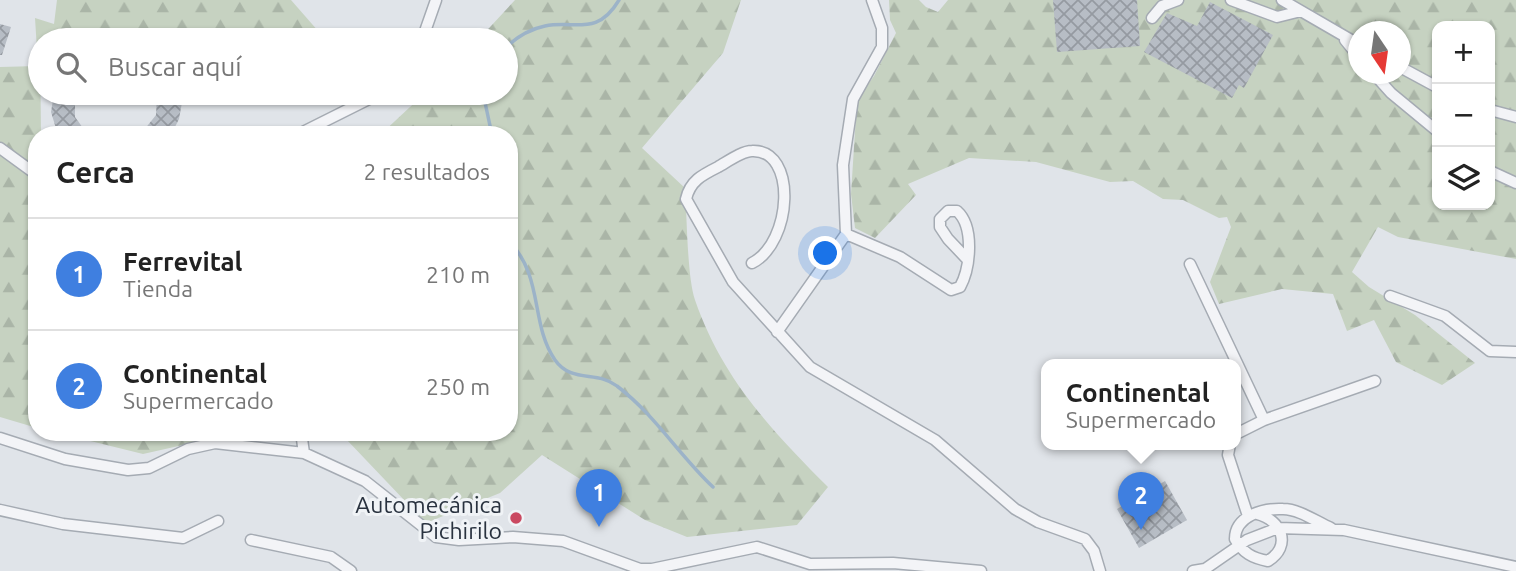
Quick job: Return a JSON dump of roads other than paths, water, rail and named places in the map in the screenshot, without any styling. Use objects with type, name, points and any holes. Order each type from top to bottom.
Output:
[{"type":"street","points":[[426,28],[436,0]]},
{"type":"street","points":[[777,332],[846,234],[843,165],[853,99],[882,47],[882,28],[872,0]]},
{"type":"street","points":[[1152,18],[1162,6],[1178,0]]},
{"type":"street","points":[[1231,0],[1277,17],[1301,11]]},
{"type":"street","points":[[1282,0],[1348,39]]},
{"type":"street","points":[[1341,36],[1348,44]]},
{"type":"street","points":[[1411,73],[1432,84]]},
{"type":"street","points":[[1383,84],[1432,127]]},
{"type":"street","points":[[315,126],[357,105]]},
{"type":"street","points":[[1495,111],[1516,117]]},
{"type":"street","points":[[0,148],[28,168]]},
{"type":"street","points":[[752,262],[763,257],[785,216],[782,178],[776,163],[766,154],[751,150],[702,175],[689,186],[686,199],[733,282],[810,367],[934,440],[1015,509],[1038,522],[1085,539],[1094,551],[1100,571]]},
{"type":"street","points":[[1495,173],[1516,183]]},
{"type":"street","points":[[846,234],[901,257],[951,290],[960,287],[966,277],[966,258]]},
{"type":"street","points":[[1190,264],[1235,359]]},
{"type":"street","points":[[1390,296],[1445,316],[1490,351],[1516,352]]},
{"type":"street","points":[[1241,372],[1264,420]]},
{"type":"street","points":[[1241,432],[1264,420],[1375,381]]},
{"type":"street","points":[[0,438],[65,459],[128,470],[149,468],[188,449],[215,443],[304,453],[351,472],[376,488],[428,532],[443,539],[513,537],[563,541],[640,569],[652,569],[757,547],[810,564],[893,563],[981,571]]},
{"type":"street","points":[[303,441],[304,453]]},
{"type":"street","points":[[1229,450],[1228,455],[1252,515]]},
{"type":"street","points":[[1252,515],[1266,516],[1282,535],[1283,546],[1271,566],[1246,554],[1239,546],[1235,533],[1252,515],[1283,509],[1333,530]]},
{"type":"street","points":[[0,510],[63,524],[183,538],[218,521]]},
{"type":"street","points":[[1202,570],[1256,535],[1278,528],[1333,530],[1516,567]]},
{"type":"street","points":[[251,540],[331,557],[351,571]]},
{"type":"waterway","points":[[518,38],[539,27],[594,23],[611,11],[619,0]]},
{"type":"waterway","points":[[486,105],[490,126]]},
{"type":"waterway","points":[[518,252],[532,285],[547,346],[555,360],[569,372],[609,381],[631,397],[713,487]]},
{"type":"place","name":"Automecánica Pichirilo","points":[[516,518]]},
{"type":"place","name":"Ferrevital","points":[[599,527]]},
{"type":"place","name":"Continental","points":[[1141,530]]}]
